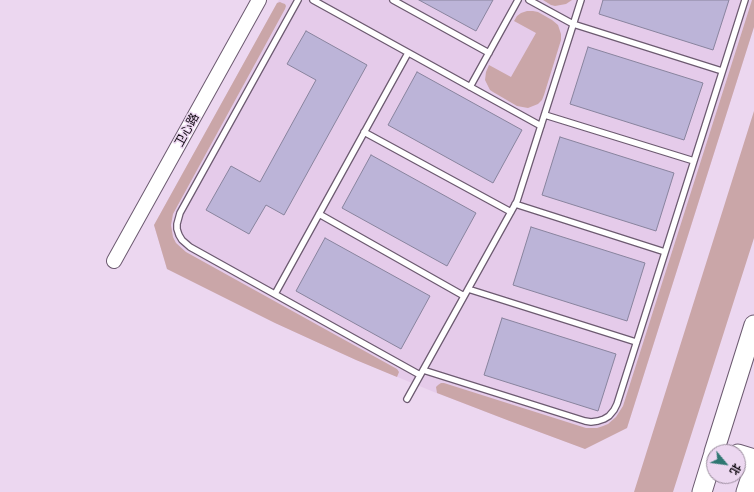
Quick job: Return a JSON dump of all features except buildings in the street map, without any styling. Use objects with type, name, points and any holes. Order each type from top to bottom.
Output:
[{"type":"highway","points":[[720,444],[754,325]]},
{"type":"highway","points":[[746,492],[754,468]]},
{"type":"highway","points":[[702,492],[706,482]]},
{"type":"street","name":"卫心路","points":[[114,261],[259,0]]},
{"type":"lane","points":[[298,0],[180,213],[177,224],[179,235],[186,244],[275,294],[422,372],[591,422],[604,419],[614,410],[745,0]]},
{"type":"lane","points":[[313,0],[541,126]]},
{"type":"lane","points":[[393,0],[489,53]]},
{"type":"lane","points":[[470,87],[518,0]]},
{"type":"lane","points":[[530,0],[573,24],[722,71]]},
{"type":"lane","points":[[407,399],[517,201],[581,0]]},
{"type":"lane","points":[[275,294],[408,53]]},
{"type":"lane","points":[[545,114],[694,161]]},
{"type":"lane","points":[[364,132],[511,212]]},
{"type":"lane","points":[[515,204],[665,252]]},
{"type":"lane","points":[[319,214],[464,296]]},
{"type":"lane","points":[[468,289],[636,342]]},
{"type":"shaded area","points":[[279,0],[754,0],[754,27],[627,428],[585,449],[434,392],[356,360],[275,323],[167,269],[154,225]]},
{"type":"shaded area","points":[[543,0],[572,0],[566,4],[555,6]]},
{"type":"shaded area","points":[[752,0],[754,0],[754,27],[627,428],[585,449],[437,393],[436,387],[441,383],[444,383],[586,428],[597,428],[603,426],[608,424],[616,417],[623,406]]},
{"type":"shaded area","points":[[280,2],[285,4],[285,9],[173,214],[171,225],[173,237],[176,243],[186,252],[397,369],[399,372],[397,377],[275,323],[167,269],[154,225],[277,3]]},
{"type":"shaded area","points":[[527,11],[538,12],[552,20],[558,25],[561,34],[561,40],[542,100],[538,104],[528,108],[517,106],[493,92],[490,90],[485,80],[489,65],[511,77],[536,33],[514,21],[517,16]]},
{"type":"shaded area","points":[[754,111],[754,238],[673,492],[634,492]]}]
